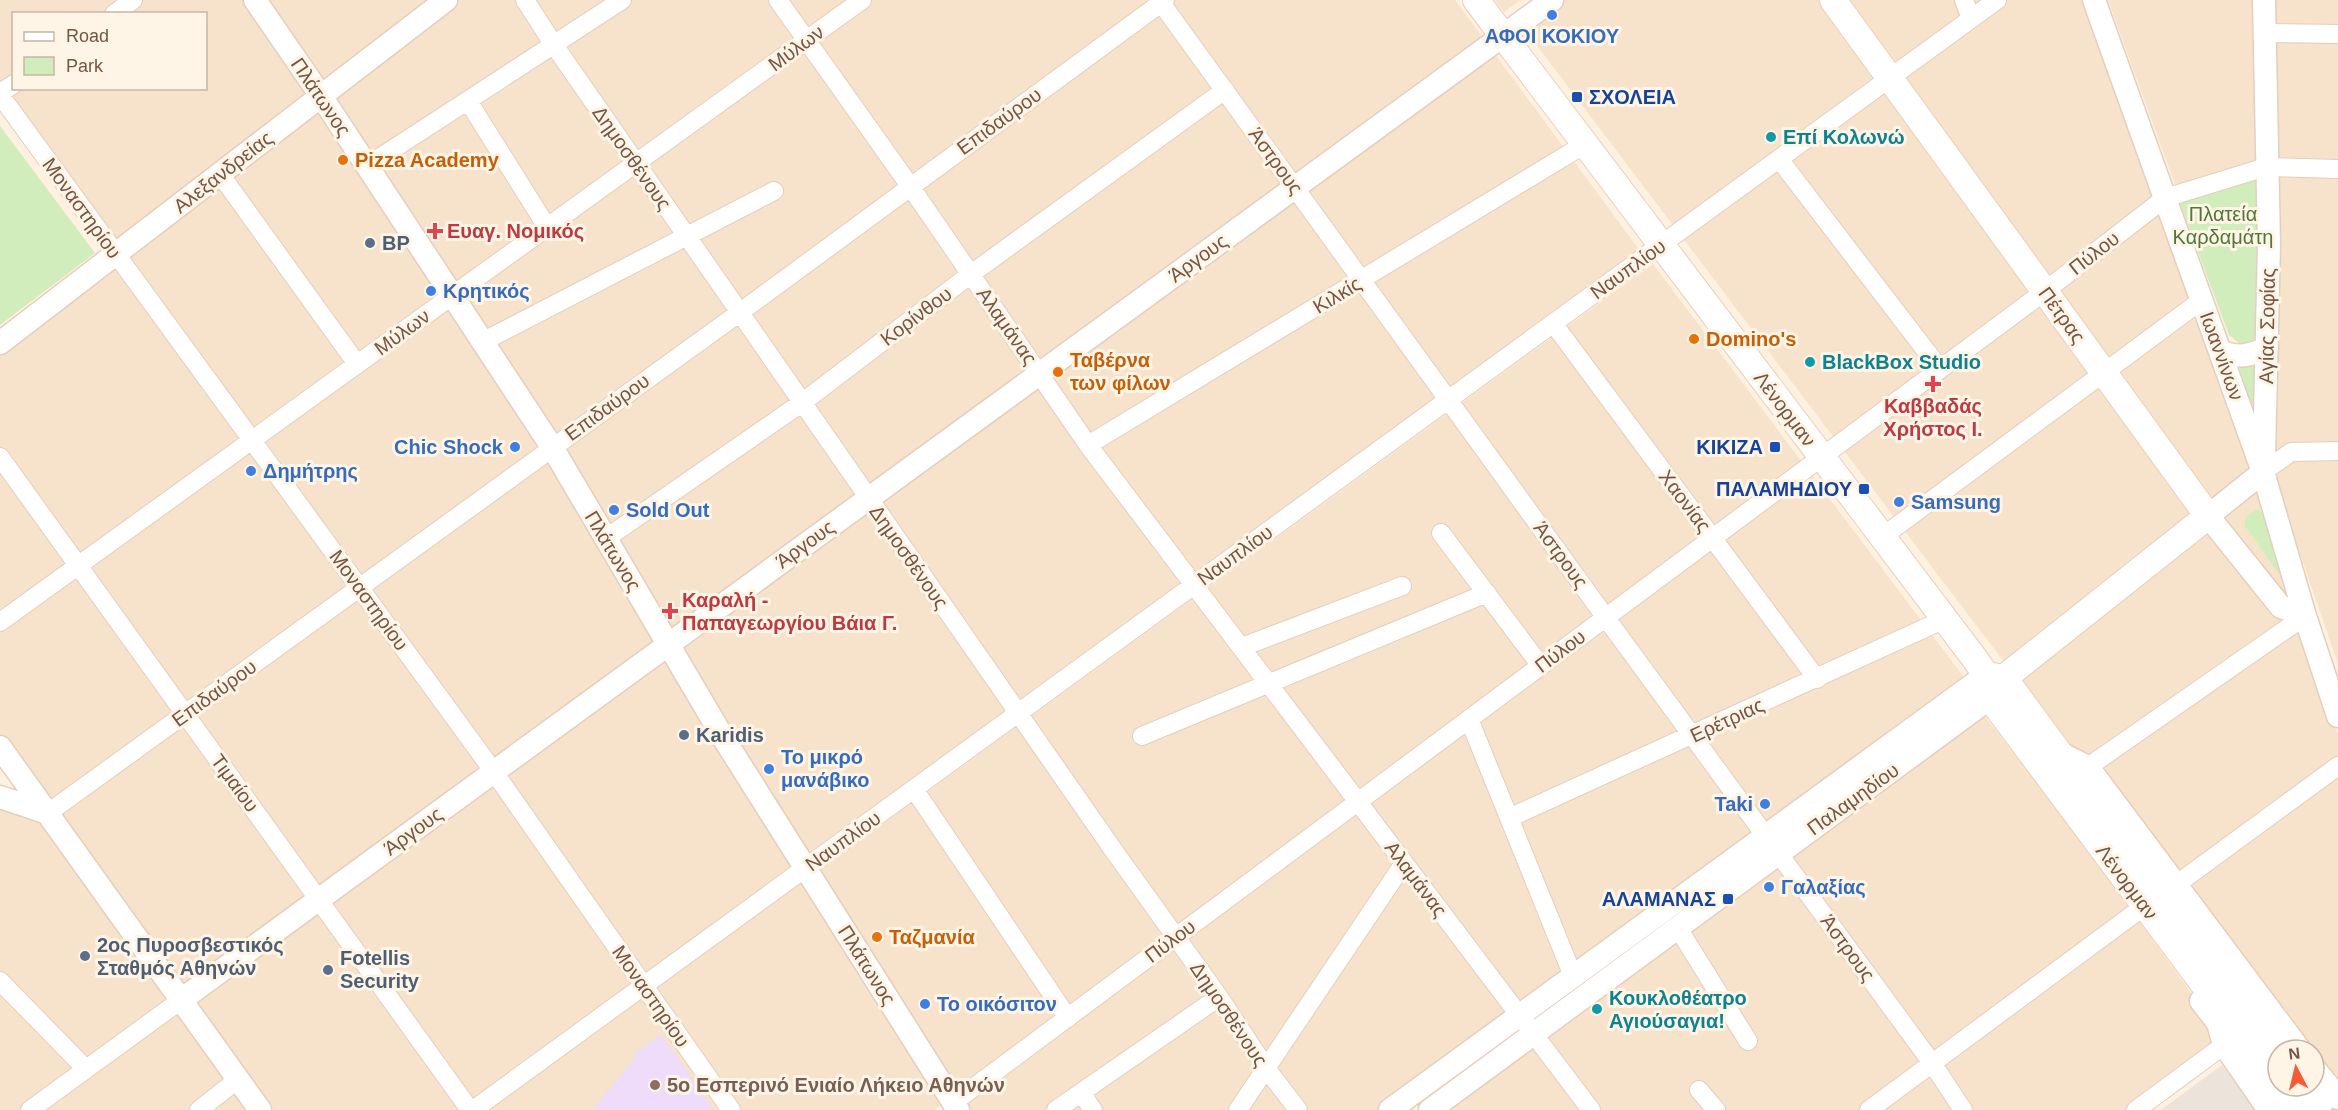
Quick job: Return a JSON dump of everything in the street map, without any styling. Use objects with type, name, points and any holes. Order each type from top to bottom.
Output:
[{"type":"main road","name":"Λένορμαν","points":[[1476,0],[1993,684],[2056,788],[2266,1068]]},
{"type":"main road","name":"Πέτρας","points":[[1833,0],[2208,516]]},
{"type":"main road","name":"Παλαμηδίου","points":[[1993,684],[2208,516]]},
{"type":"main road","name":"Λένορμαν","points":[[1993,684],[2060,753],[2269,1038]]},
{"type":"street","points":[[117,12],[133,0]]},
{"type":"street","name":"Πλάτωνος","points":[[255,0],[321,96],[552,447],[724,739],[957,1108]]},
{"type":"street","name":"Αλεξανδρείας","points":[[0,343],[446,0]]},
{"type":"street","name":"Δημοσθένους","points":[[525,0],[635,164],[803,402],[868,499],[1219,997],[1266,1068],[1298,1110]]},
{"type":"street","points":[[367,166],[622,0]]},
{"type":"street","name":"Αλαμάνας","points":[[778,0],[910,186],[1088,445],[1591,1110]]},
{"type":"street","name":"Μύλων","points":[[0,622],[862,0]]},
{"type":"street","name":"Άργους","points":[[30,1110],[1552,0]]},
{"type":"street","points":[[1964,0],[1971,19]]},
{"type":"street","name":"Ναυπλίου","points":[[472,1110],[1997,0]]},
{"type":"street","name":"Ιωαννίνων","points":[[2094,0],[2264,472],[2305,616],[2338,716]]},
{"type":"street","name":"Αγίας Σοφίας","points":[[2264,0],[2269,244],[2264,472]]},
{"type":"street","name":"Άστρους","points":[[1162,1],[1964,1110]]},
{"type":"street","name":"Επιδαύρου","points":[[48,813],[739,313],[1162,1]]},
{"type":"street","points":[[2264,33],[2338,34]]},
{"type":"street","name":"Κορίνθου","points":[[605,539],[803,402],[971,274],[1225,90]]},
{"type":"street","name":"Μοναστηρίου","points":[[0,94],[494,772],[731,1110]]},
{"type":"street","points":[[468,100],[547,227]]},
{"type":"street","name":"Κιλκίς","points":[[1088,445],[1585,144]]},
{"type":"street","points":[[1779,159],[1940,369]]},
{"type":"street","points":[[2165,198],[2266,167],[2338,169]]},
{"type":"street","points":[[220,174],[357,364]]},
{"type":"street","points":[[482,342],[774,191]]},
{"type":"street","name":"Πύλου","points":[[957,1108],[1068,1018],[2045,291],[2165,198]]},
{"type":"street","points":[[1882,537],[2103,371],[2202,300]]},
{"type":"street","name":"Χαονίας","points":[[1553,324],[1816,679]]},
{"type":"street","points":[[2221,352],[2237,357],[2267,348]]},
{"type":"street","points":[[2264,472],[2291,452],[2338,451]]},
{"type":"street","name":"Τιμαίου","points":[[0,457],[472,1110]]},
{"type":"street","name":"Παλαμηδίου","points":[[2208,516],[2264,472]]},
{"type":"street","name":"Πέτρας","points":[[2208,516],[2281,607],[2305,616]]},
{"type":"street","points":[[1440,532],[1541,666]]},
{"type":"street","points":[[1242,647],[1402,586]]},
{"type":"street","points":[[1142,736],[1270,685],[1487,593]]},
{"type":"street","points":[[2291,1038],[2088,766],[2305,616]]},
{"type":"street","name":"Ερέτριας","points":[[1509,818],[1945,620]]},
{"type":"street","name":"Παλαμηδίου","points":[[1390,1110],[1572,976],[1772,845],[1993,684]]},
{"type":"street","points":[[1469,719],[1572,976]]},
{"type":"street","points":[[0,747],[260,1110]]},
{"type":"street","name":"Λένορμαν","points":[[2060,753],[2088,766]]},
{"type":"street","points":[[2177,884],[2338,766]]},
{"type":"street","points":[[2056,788],[2061,814],[2218,1023],[2224,1045],[2269,1110]]},
{"type":"street","points":[[914,789],[1068,1018]]},
{"type":"street","points":[[0,797],[48,813]]},
{"type":"street","name":"Παλαμηδίου","points":[[1430,1110],[1678,928],[1772,845]]},
{"type":"street","points":[[1238,1110],[1404,863]]},
{"type":"street","points":[[1869,1110],[2135,913]]},
{"type":"street","points":[[1678,928],[1748,1041]]},
{"type":"street","points":[[0,981],[86,1069]]},
{"type":"street","points":[[1056,1110],[1219,997]]},
{"type":"street","points":[[2136,1110],[2224,1045]]},
{"type":"street","points":[[200,1110],[238,1079]]},
{"type":"street","points":[[1699,1090],[1716,1110]]},
{"type":"street","points":[[1082,1094],[1093,1110]]},
{"type":"shaded area","points":[[0,0],[430,0],[119,251],[0,88]]},
{"type":"shaded area","points":[[449,0],[1153,0],[1160,10],[1174,0],[1455,0],[1646,259],[808,859],[469,300],[330,98]]},
{"type":"shaded area","points":[[1495,0],[1521,0],[1504,12]]},
{"type":"shaded area","points":[[1549,0],[2086,0],[2262,497],[2305,642],[2338,734],[2338,1091],[2326,1076],[2326,1038],[2297,1038],[1982,633],[1519,22]]},
{"type":"shaded area","points":[[2108,0],[2338,0],[2338,664],[2275,481],[2271,161],[2177,190]]},
{"type":"shaded area","points":[[324,103],[446,293],[941,1105],[934,1110],[270,1110],[0,736],[0,351]]},
{"type":"shaded area","points":[[1653,264],[1963,676],[1377,1110],[966,1110],[817,872]]},
{"type":"shaded area","points":[[1980,710],[2061,814],[2213,1023],[2217,1044],[2132,1110],[1439,1110]]},
{"type":"shaded area","points":[[0,806],[44,820],[252,1110],[0,1110]]},
{"type":"shaded area","name":"5ο Εσπερινό Ενιαίο Λήκειο Αθηνών","points":[[661,1035],[714,1110],[593,1110],[634,1059],[636,1052]]},
{"type":"shaded area","points":[[2222,1065],[2257,1110],[2161,1110]]},
{"type":"green space","points":[[0,126],[95,253],[0,325]]},
{"type":"green space","name":"Πλατεία Καρδαμάτη","points":[[2257,179],[2257,335],[2251,343],[2240,344],[2229,335],[2179,201]]},
{"type":"green space","points":[[2255,362],[2253,404],[2251,404],[2238,364]]},
{"type":"green space","points":[[2257,509],[2262,513],[2281,574],[2245,526],[2245,518]]},
{"type":"place","name":"ΑΦΟΙ ΚΟΚΙΟΥ","points":[[1552,15]]},
{"type":"place","name":"ΣΧΟΛΕΙΑ","points":[[1577,97]]},
{"type":"place","name":"Επί Κολωνώ","points":[[1771,137]]},
{"type":"place","name":"Pizza Academy","points":[[343,160]]},
{"type":"place","name":"Ευαγ. Νομικός","points":[[435,231]]},
{"type":"place","name":"BP","points":[[370,243]]},
{"type":"place","name":"Κρητικός","points":[[431,291]]},
{"type":"place","name":"Domino's","points":[[1694,339]]},
{"type":"place","name":"BlackBox Studio","points":[[1810,362]]},
{"type":"place","name":"Ταβέρνα των φίλων","points":[[1058,372]]},
{"type":"place","name":"Καββαδάς Χρήστος Ι.","points":[[1933,384]]},
{"type":"place","name":"Chic Shock","points":[[515,447]]},
{"type":"place","name":"ΚΙΚΙΖΑ","points":[[1775,447]]},
{"type":"place","name":"Δημήτρης","points":[[251,471]]},
{"type":"place","name":"ΠΑΛΑΜΗΔΙΟΥ","points":[[1864,489]]},
{"type":"place","name":"Samsung","points":[[1899,502]]},
{"type":"place","name":"Sold Out","points":[[614,510]]},
{"type":"place","name":"Καραλή - Παπαγεωργίου Βάια Γ.","points":[[670,611]]},
{"type":"place","name":"Karidis","points":[[684,735]]},
{"type":"place","name":"Το μικρό μανάβικο","points":[[769,769]]},
{"type":"place","name":"Taki","points":[[1765,804]]},
{"type":"place","name":"Γαλαξίας","points":[[1769,887]]},
{"type":"place","name":"ΑΛΑΜΑΝΑΣ","points":[[1728,899]]},
{"type":"place","name":"Ταζμανία","points":[[877,937]]},
{"type":"place","name":"2ος Πυροσβεστικός Σταθμός Αθηνών","points":[[85,956]]},
{"type":"place","name":"Fotellis Security","points":[[328,970]]},
{"type":"place","name":"Το οικόσιτον","points":[[925,1004]]},
{"type":"place","name":"Κουκλοθέατρο Αγιούσαγια!","points":[[1597,1009]]},
{"type":"place","name":"5ο Εσπερινό Ενιαίο Λήκειο Αθηνών","points":[[655,1085]]}]
